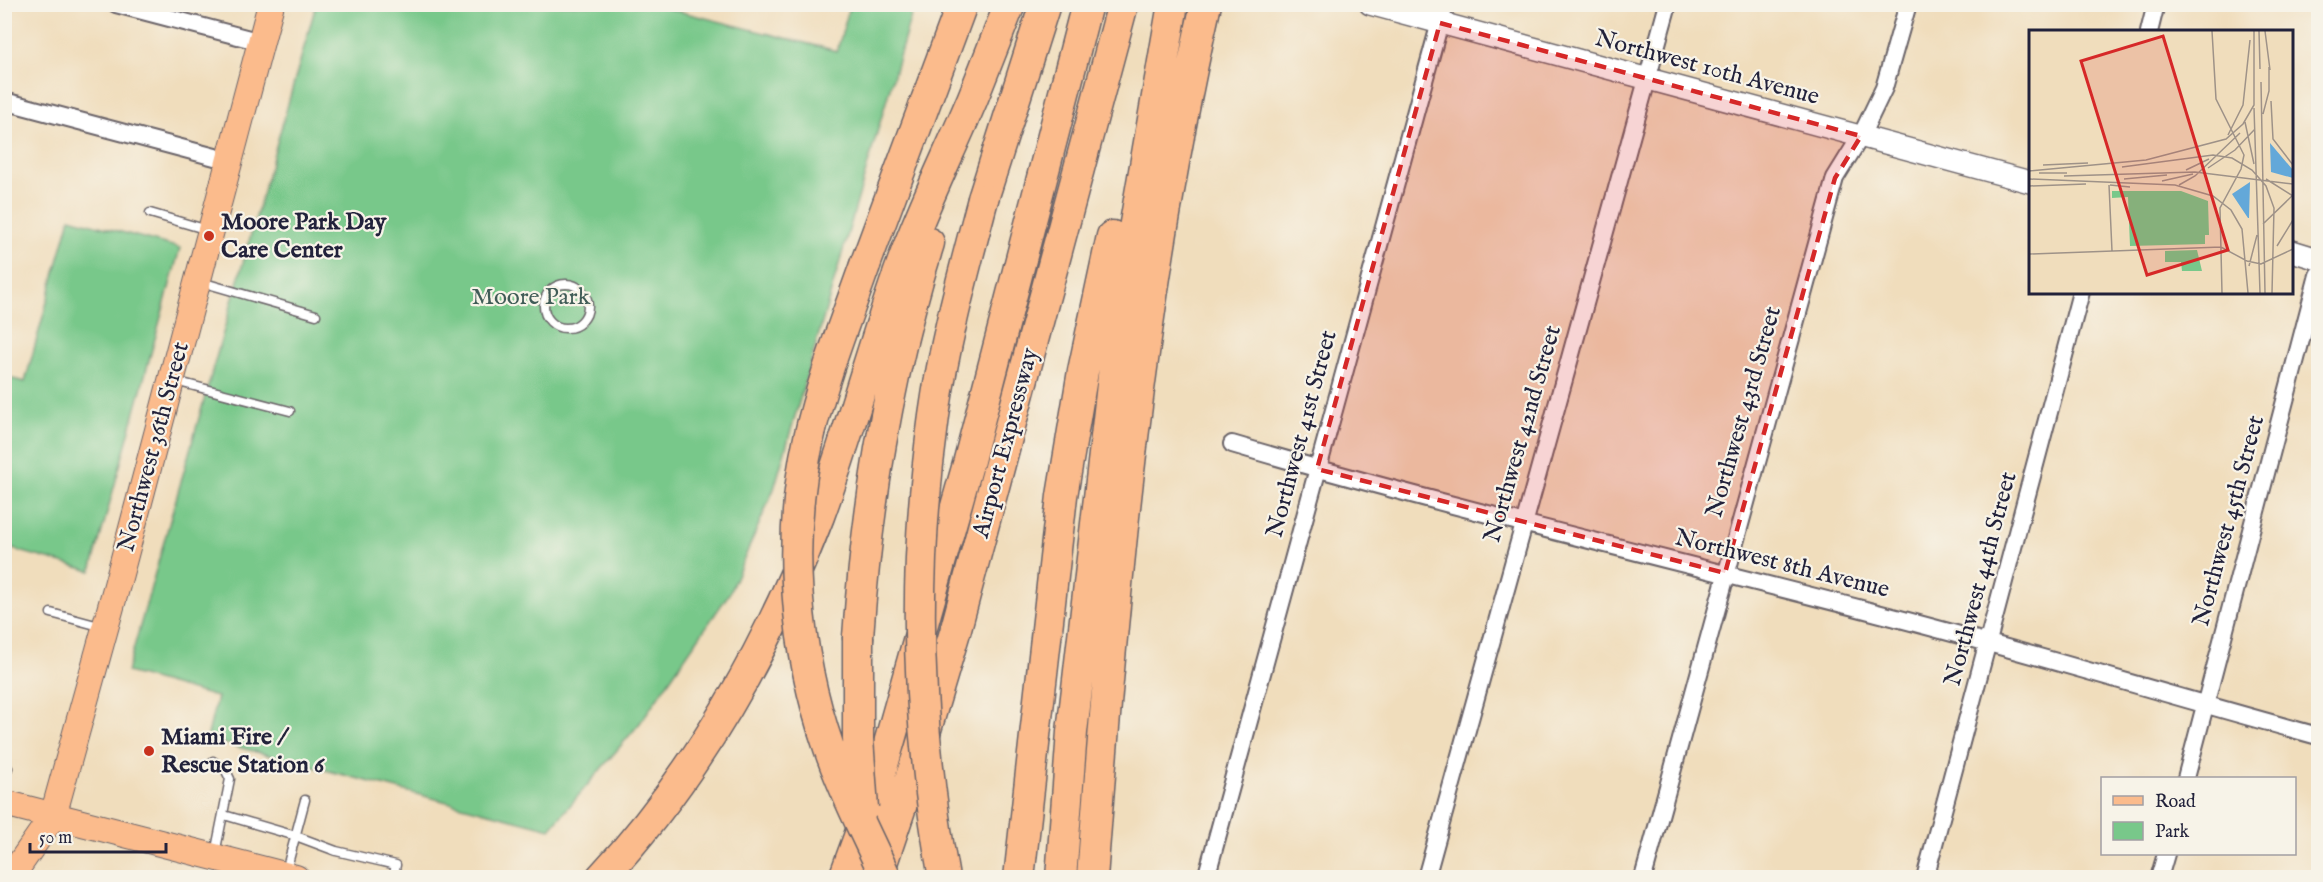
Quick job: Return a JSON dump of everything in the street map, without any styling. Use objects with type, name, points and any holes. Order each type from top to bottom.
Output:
[{"type":"highway","points":[[886,878],[829,749],[808,674],[797,601],[798,514],[808,441],[830,364],[962,4]]},
{"type":"highway","points":[[601,878],[657,808],[702,746],[727,707],[771,626],[818,516],[890,297],[922,209],[972,100],[1010,4]]},
{"type":"highway","points":[[944,878],[929,787],[923,721],[919,595],[921,536],[934,414],[968,255],[1045,4]]},
{"type":"highway","name":"Airport Expressway","points":[[844,878],[875,793],[952,521],[1087,4]]},
{"type":"highway","points":[[1018,878],[1053,563],[1082,381],[1135,132],[1171,10]]},
{"type":"highway","points":[[1061,878],[1072,732],[1122,298],[1171,10]]},
{"type":"highway","name":"Airport Expressway","points":[[877,878],[919,753],[955,632],[1121,11]]},
{"type":"highway","points":[[1092,878],[1114,601],[1134,420],[1155,267],[1184,102],[1204,13]]},
{"type":"highway","points":[[871,878],[861,792],[858,739],[858,637],[869,518],[889,402],[922,266],[972,100]]},
{"type":"main road","name":"Northwest 36th Street","points":[[10,878],[53,816],[172,380],[271,4]]},
{"type":"main road","points":[[4,803],[290,876]]},
{"type":"street","points":[[116,4],[261,42]]},
{"type":"street","name":"Northwest 10th Avenue","points":[[1370,4],[1442,14],[1647,79],[2029,181]]},
{"type":"street","name":"Northwest 42nd Street","points":[[1426,878],[1668,4]]},
{"type":"street","name":"Northwest 43rd Street","points":[[1643,878],[1835,178],[1861,136],[1884,88],[1908,4]]},
{"type":"street","points":[[2150,30],[2156,4]]},
{"type":"street","name":"Northwest 41st Street","points":[[1206,878],[1442,14]]},
{"type":"street","points":[[4,101],[230,161]]},
{"type":"street","points":[[2293,251],[2319,259]]},
{"type":"street","name":"Northwest 45th Street","points":[[2186,777],[2319,275]]},
{"type":"street","name":"Northwest 44th Street","points":[[1925,878],[2079,294]]},
{"type":"street","name":"Northwest 8th Avenue","points":[[1232,444],[1317,469],[1523,523],[1989,642],[2319,736]]},
{"type":"street","points":[[2159,878],[2166,855]]},
{"type":"lane","points":[[150,213],[211,231]]},
{"type":"lane","points":[[198,281],[316,315]]},
{"type":"lane","points":[[563,285],[577,287],[583,292],[588,306],[584,319],[579,324],[566,328],[552,324],[544,312],[546,297],[550,291],[563,285]]},
{"type":"lane","points":[[172,380],[290,411]]},
{"type":"lane","points":[[51,613],[105,627]]},
{"type":"lane","points":[[213,761],[226,771],[230,779],[214,857]]},
{"type":"lane","points":[[4,778],[8,768]]},
{"type":"lane","points":[[290,876],[296,836],[305,800]]},
{"type":"lane","points":[[224,815],[296,836],[336,851],[396,866],[393,878]]},
{"type":"highlighted area","points":[[1440,23],[1861,136],[1835,178],[1725,573],[1317,469]]},
{"type":"green space","name":"Moore Park","points":[[316,5],[654,5],[837,51],[850,5],[914,5],[774,489],[729,594],[640,723],[550,829],[207,739],[217,697],[127,672]]},
{"type":"green space","points":[[70,218],[180,248],[91,571],[5,547],[5,377],[25,382]]},
{"type":"place","name":"Moore Park Day Care Center","points":[[209,236]]},
{"type":"place","name":"Miami Fire / Rescue Station 6","points":[[149,751]]}]
